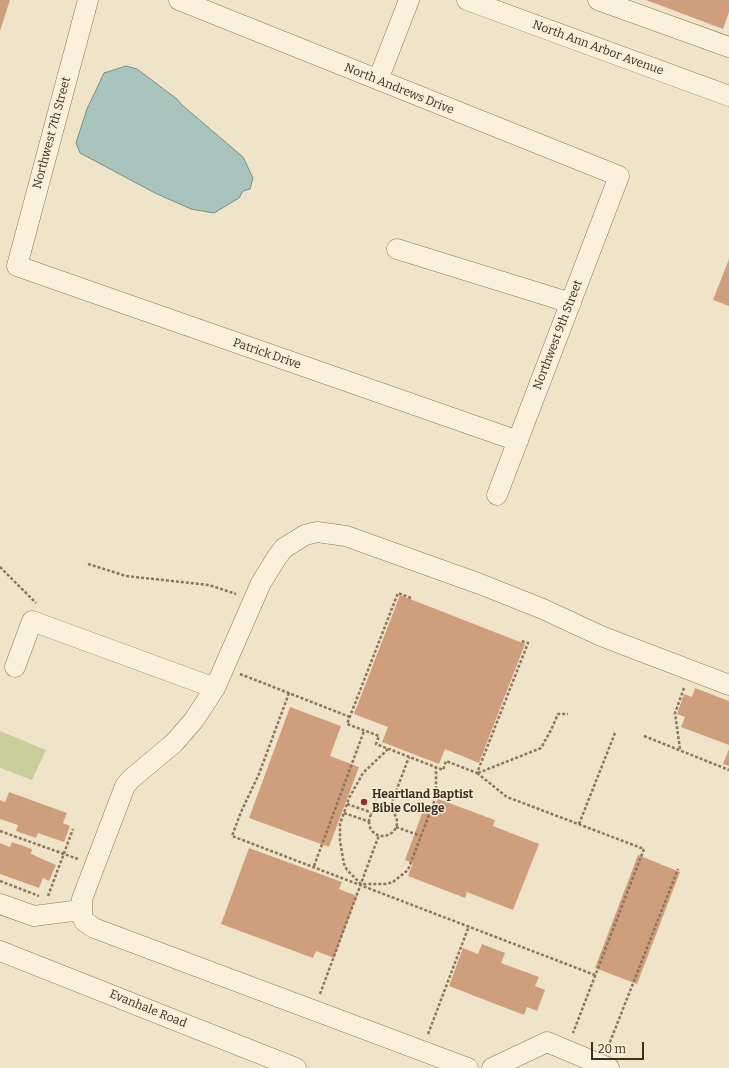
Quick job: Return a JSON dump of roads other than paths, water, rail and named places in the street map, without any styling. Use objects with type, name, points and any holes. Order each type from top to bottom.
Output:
[{"type":"street","name":"Northwest 7th Street","points":[[17,266],[88,0]]},
{"type":"street","name":"North Andrews Drive","points":[[179,0],[619,176]]},
{"type":"street","points":[[378,80],[409,0]]},
{"type":"street","name":"North Ann Arbor Avenue","points":[[467,0],[729,96]]},
{"type":"street","points":[[598,0],[729,47]]},
{"type":"street","name":"Northwest 9th Street","points":[[497,495],[619,176]]},
{"type":"street","points":[[397,249],[571,303]]},
{"type":"street","name":"Patrick Drive","points":[[17,266],[518,441]]},
{"type":"street","points":[[468,1068],[94,928],[84,920],[81,910],[82,900],[125,786],[131,779],[174,743],[194,720],[214,688],[224,668],[270,567],[284,548],[305,535],[317,532],[332,533],[381,547],[480,584],[543,609],[601,636],[729,685]]},
{"type":"street","points":[[15,668],[32,621],[214,688]]},
{"type":"street","points":[[0,904],[34,916],[81,910]]},
{"type":"street","name":"Evanhale Road","points":[[0,951],[296,1068]]},
{"type":"street","points":[[492,1068],[547,1042],[605,1066]]},
{"type":"water","points":[[126,66],[137,69],[177,99],[182,105],[243,157],[253,178],[250,189],[243,191],[239,198],[214,213],[191,209],[155,193],[80,153],[76,143],[87,109],[104,73]]},
{"type":"place","name":"Heartland Baptist Bible College","points":[[364,802]]}]
